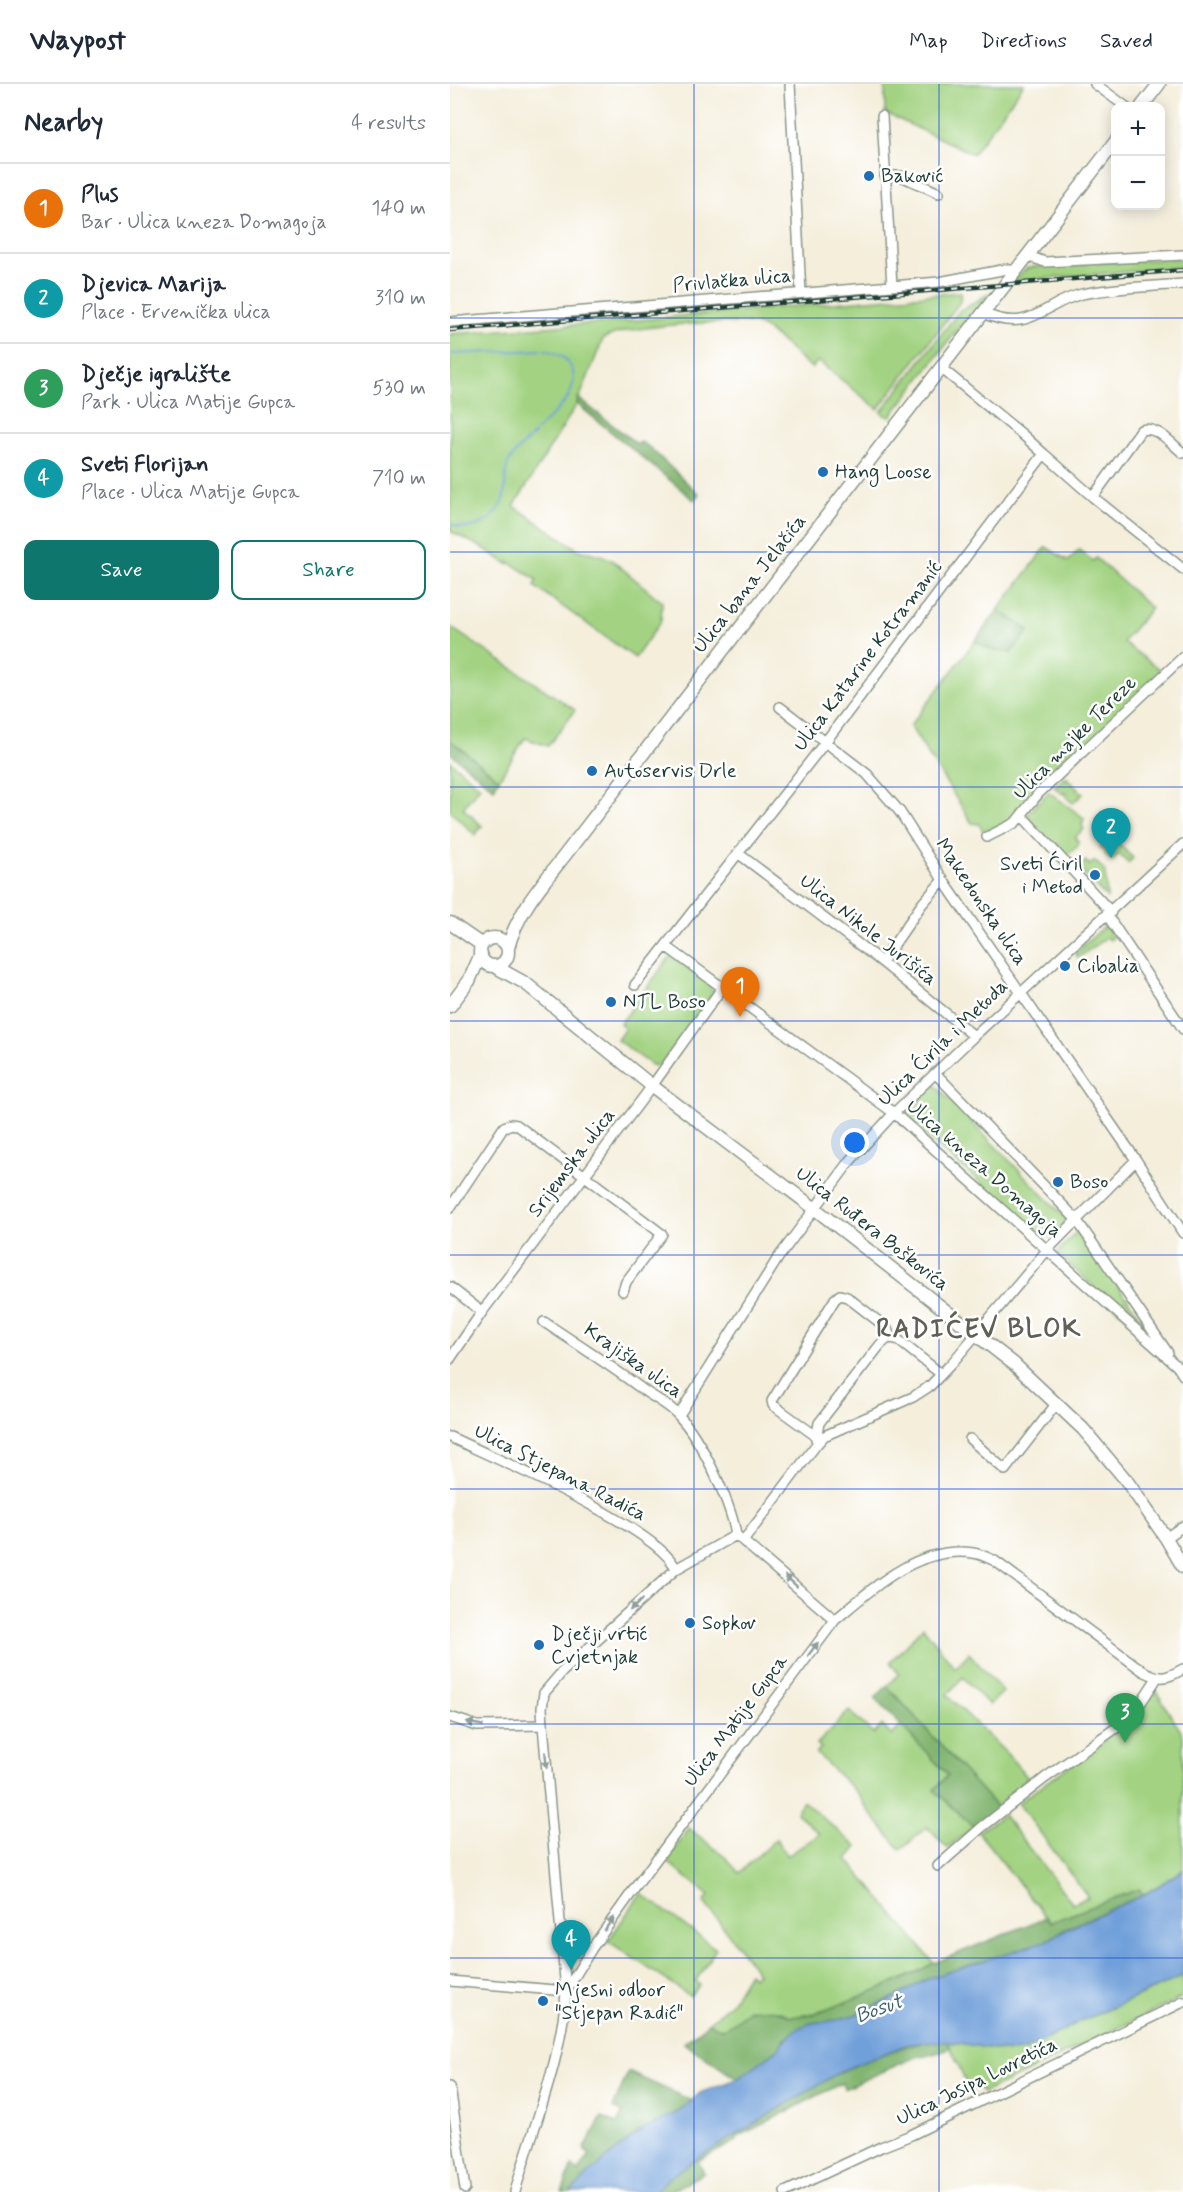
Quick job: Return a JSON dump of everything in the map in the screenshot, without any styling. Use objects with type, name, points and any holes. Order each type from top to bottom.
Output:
[{"type":"main road","points":[[1145,102],[1159,84]]},
{"type":"main road","name":"Ulica bana Jelačića","points":[[450,1006],[469,981],[481,949],[501,934],[527,906],[1111,148]]},
{"type":"main road","name":"Ulica bana Jelačića","points":[[469,981],[492,965],[505,961],[513,933],[527,906]]},
{"type":"main road","points":[[450,923],[481,949],[485,963],[492,965]]},
{"type":"main road","points":[[494,938],[503,941],[508,950]]},
{"type":"main road","name":"Ulica Ruđera Boškovića","points":[[508,950],[525,983]]},
{"type":"main road","name":"Ulica Ruđera Boškovića","points":[[492,965],[525,983],[652,1086],[814,1208],[1014,1364],[1083,1429],[1126,1480],[1183,1567]]},
{"type":"street","points":[[790,84],[801,293]]},
{"type":"street","points":[[1095,84],[1120,102]]},
{"type":"street","points":[[882,116],[892,286]]},
{"type":"street","points":[[885,176],[901,176],[939,193]]},
{"type":"street","points":[[1028,256],[1045,262],[1183,255]]},
{"type":"street","name":"Privlačka ulica","points":[[450,322],[939,282],[1007,269],[1015,272]]},
{"type":"street","points":[[983,313],[998,318],[1023,320],[1032,318],[1080,294],[1183,284]]},
{"type":"street","points":[[941,369],[1023,435],[1093,497],[1183,569]]},
{"type":"street","points":[[1093,497],[1141,430],[1147,428],[1154,430],[1183,453]]},
{"type":"street","name":"Ulica Katarine Kotramanić","points":[[635,985],[826,741],[1044,454]]},
{"type":"street","name":"Ulica majke Tereze","points":[[987,837],[1008,828],[1023,816],[1038,794],[1183,657]]},
{"type":"street","name":"Makedonska ulica","points":[[780,707],[867,774],[900,812],[943,880],[1136,1160],[1183,1233]]},
{"type":"street","points":[[1023,816],[1109,913],[1183,1029]]},
{"type":"street","name":"Ulica Ćirila i Metoda","points":[[679,1415],[777,1258],[851,1160],[894,1113],[974,1036],[1183,844]]},
{"type":"street","name":"Ulica Nikole Jurišića","points":[[738,854],[882,962],[974,1036]]},
{"type":"street","points":[[882,962],[922,904],[943,880]]},
{"type":"street","name":"Ulica kneza Domagoja","points":[[667,947],[894,1113],[1048,1249],[1181,1371]]},
{"type":"street","name":"Srijemska ulica","points":[[450,1359],[482,1312],[652,1086],[722,988]]},
{"type":"street","name":"Ulica kneza Domagoja","points":[[936,1074],[1076,1219],[1181,1371]]},
{"type":"street","points":[[450,1208],[504,1127],[511,1124],[517,1125],[662,1234],[626,1282],[623,1292]]},
{"type":"street","points":[[450,1981],[566,1991],[543,1725],[543,1699],[549,1686],[676,1569],[740,1537],[816,1440],[921,1393],[941,1374],[1048,1249],[1136,1160]]},
{"type":"street","points":[[450,1287],[482,1312]]},
{"type":"street","points":[[816,1440],[773,1405],[772,1401],[835,1299],[840,1295],[847,1297],[886,1328],[890,1338]]},
{"type":"street","name":"Krajiška ulica","points":[[544,1322],[613,1367],[679,1415],[700,1445],[740,1537]]},
{"type":"street","points":[[816,1440],[819,1423],[884,1340],[897,1339],[941,1374]]},
{"type":"street","points":[[970,1438],[1005,1470],[1057,1403]]},
{"type":"street","name":"Ulica Stjepana Radića","points":[[450,1437],[545,1481],[633,1529],[672,1560],[676,1569]]},
{"type":"street","points":[[1166,1538],[1183,1526]]},
{"type":"street","points":[[740,1537],[834,1620]]},
{"type":"street","name":"Ulica Matije Gupca","points":[[516,2190],[548,2086],[565,2010],[566,1991],[592,1947],[834,1620],[872,1589],[901,1569],[927,1557],[949,1553],[974,1553],[995,1561],[1143,1671],[1157,1678]]},
{"type":"street","points":[[938,1866],[981,1828],[1045,1778],[1126,1721],[1157,1678],[1173,1675],[1183,1669]]},
{"type":"street","points":[[450,1717],[477,1726],[543,1725]]},
{"type":"street","name":"Ulica Josipa Lovretića","points":[[785,2192],[911,2135],[1183,2002]]},
{"type":"street","points":[[450,2087],[465,2189]]},
{"type":"green space","points":[[885,84],[1024,84],[973,154],[885,113]]},
{"type":"green space","points":[[1183,258],[1183,267],[1012,281],[1031,267]]},
{"type":"green space","points":[[961,292],[960,302],[878,409],[818,361],[812,368],[771,332],[758,325],[727,322],[679,324],[631,330],[603,339],[577,404],[514,506],[579,550],[612,560],[662,602],[661,621],[635,658],[534,586],[537,580],[509,562],[508,564],[450,531],[450,334]]},
{"type":"green space","points":[[991,293],[955,333],[891,416],[886,416],[881,412],[960,310]]},
{"type":"green space","points":[[578,398],[637,444],[641,442],[649,447],[699,494],[694,500],[577,404]]},
{"type":"green space","points":[[1046,547],[1068,561],[1079,550],[1093,561],[1096,558],[1151,608],[1123,642],[1163,672],[1018,817],[993,829],[983,831],[979,824],[972,823],[910,726],[975,641],[991,650],[1010,652],[1029,630],[998,610]]},
{"type":"green space","points":[[998,610],[1029,631],[1011,653],[991,650],[975,641]]},
{"type":"green space","points":[[450,627],[575,710],[548,746],[525,738],[499,779],[450,740]]},
{"type":"green space","points":[[450,740],[499,779],[494,788],[450,753]]},
{"type":"green space","points":[[450,761],[480,786],[463,808],[482,826],[475,835],[450,811]]},
{"type":"green space","points":[[1066,777],[1083,794],[1073,803],[1065,793],[1063,794],[1054,787]]},
{"type":"green space","points":[[1049,792],[1084,818],[1082,826],[1084,829],[1075,837],[1078,846],[1065,857],[1058,850],[1058,845],[1054,846],[1028,817],[1029,812]]},
{"type":"green space","points":[[1109,834],[1133,858],[1128,863],[1119,854],[1112,861],[1101,848],[1101,841]]},
{"type":"green space","points":[[1086,861],[1089,865],[1095,861],[1105,871],[1107,898],[1077,867]]},
{"type":"green space","points":[[1105,926],[1114,936],[1110,940],[1107,937],[1078,958],[1075,953]]},
{"type":"green space","points":[[671,955],[709,984],[712,995],[663,1062],[656,1066],[617,1040],[625,1028],[620,1024]]},
{"type":"green space","points":[[934,1084],[1064,1216],[1064,1225],[1052,1237],[1043,1236],[902,1116]]},
{"type":"green space","points":[[1076,1232],[1081,1232],[1144,1323],[1141,1327],[1138,1328],[1057,1253]]},
{"type":"green space","points":[[923,1627],[955,1668],[969,1653],[1003,1692],[989,1705],[963,1677],[947,1695],[1009,1756],[1034,1785],[1000,1811],[887,1686],[899,1674],[890,1662]]},
{"type":"green space","points":[[887,1686],[1000,1811],[976,1829],[934,1790],[948,1775],[875,1698]]},
{"type":"green space","points":[[1154,1688],[1183,1735],[1183,1870],[1143,1895],[1139,1889],[1051,1923],[978,1832],[1003,1815],[1073,1904],[1088,1897],[1018,1803],[1106,1739]]},
{"type":"green space","points":[[849,1711],[874,1734],[882,1725],[892,1736],[901,1725],[948,1775],[935,1789],[974,1827],[947,1848],[927,1827],[901,1850],[867,1809],[859,1795],[816,1753],[821,1748],[817,1744]]},
{"type":"green space","points":[[803,1801],[857,1847],[847,1859],[934,1963],[902,1980],[825,2010],[790,2017],[782,2012],[750,2009],[734,2024],[723,2030],[708,2023],[730,2004],[749,1973],[753,1977],[758,1973],[704,1902],[709,1896],[667,1861],[689,1828],[726,1858],[739,1873],[776,1839],[787,1856],[820,1834],[796,1812]]},
{"type":"green space","points":[[1139,1889],[1143,1895],[1063,1930],[1048,1940],[940,1975],[858,2014],[811,2023],[785,2039],[778,2049],[737,2079],[684,2043],[708,2023],[723,2029],[755,2009],[772,2010],[790,2017],[816,2014],[1047,1917],[1051,1922]]},
{"type":"green space","points":[[641,1893],[716,1949],[695,1982],[700,1985],[690,1996],[608,1941]]},
{"type":"green space","points":[[1183,1976],[1183,1997],[983,2093],[979,2087],[970,2091],[948,2042],[1023,2051],[1081,2021]]},
{"type":"green space","points":[[931,2041],[948,2042],[950,2046],[947,2050],[922,2057],[920,2055],[844,2089],[842,2083],[736,2138],[737,2141],[698,2161],[704,2173],[669,2192],[655,2192],[665,2181],[689,2164],[805,2090],[868,2060],[900,2048]]},
{"type":"green space","points":[[628,2072],[693,2101],[632,2138],[571,2192],[562,2192],[572,2166],[579,2171],[590,2154],[584,2149],[602,2117],[617,2124],[623,2112],[613,2108]]},
{"type":"water","name":"Bosut","points":[[1183,1870],[1183,1976],[1081,2021],[1023,2051],[1008,2052],[960,2043],[931,2041],[906,2045],[841,2071],[689,2164],[665,2181],[655,2192],[571,2192],[638,2133],[682,2110],[700,2093],[737,2079],[778,2049],[796,2029],[811,2023],[858,2014],[900,1995],[929,1978],[1048,1940],[1083,1921],[1143,1895]]},
{"type":"waterway","points":[[450,354],[540,350]]},
{"type":"waterway","points":[[537,430],[567,399],[574,379],[566,360],[560,355],[545,350]]},
{"type":"waterway","points":[[450,524],[459,527],[476,526],[491,518],[501,504],[504,495],[509,462],[534,434]]},
{"type":"railway","points":[[450,330],[1183,270]]},
{"type":"place","name":"Baković","points":[[869,176]]},
{"type":"place","name":"Hang Loose","points":[[823,472]]},
{"type":"place","name":"Autoservis Drle","points":[[592,771]]},
{"type":"place","name":"Djevica Marija","points":[[1111,858]]},
{"type":"place","name":"Sveti Ćiril i Metod","points":[[1095,875]]},
{"type":"place","name":"Cibalia","points":[[1065,966]]},
{"type":"place","name":"NTL Boso","points":[[611,1002]]},
{"type":"place","name":"Plus","points":[[740,1017]]},
{"type":"place","name":"Boso","points":[[1058,1182]]},
{"type":"place","name":"Sopkov","points":[[690,1623]]},
{"type":"place","name":"Dječji vrtić Cvjetnjak","points":[[539,1645]]},
{"type":"place","name":"Dječje igralište","points":[[1125,1743]]},
{"type":"place","name":"Sveti Florijan","points":[[571,1970]]},
{"type":"place","name":"Mjesni odbor \"Stjepan Radić\"","points":[[543,2001]]},
{"type":"district","name":"RADIĆEV BLOK","points":[[979,1330]]}]
